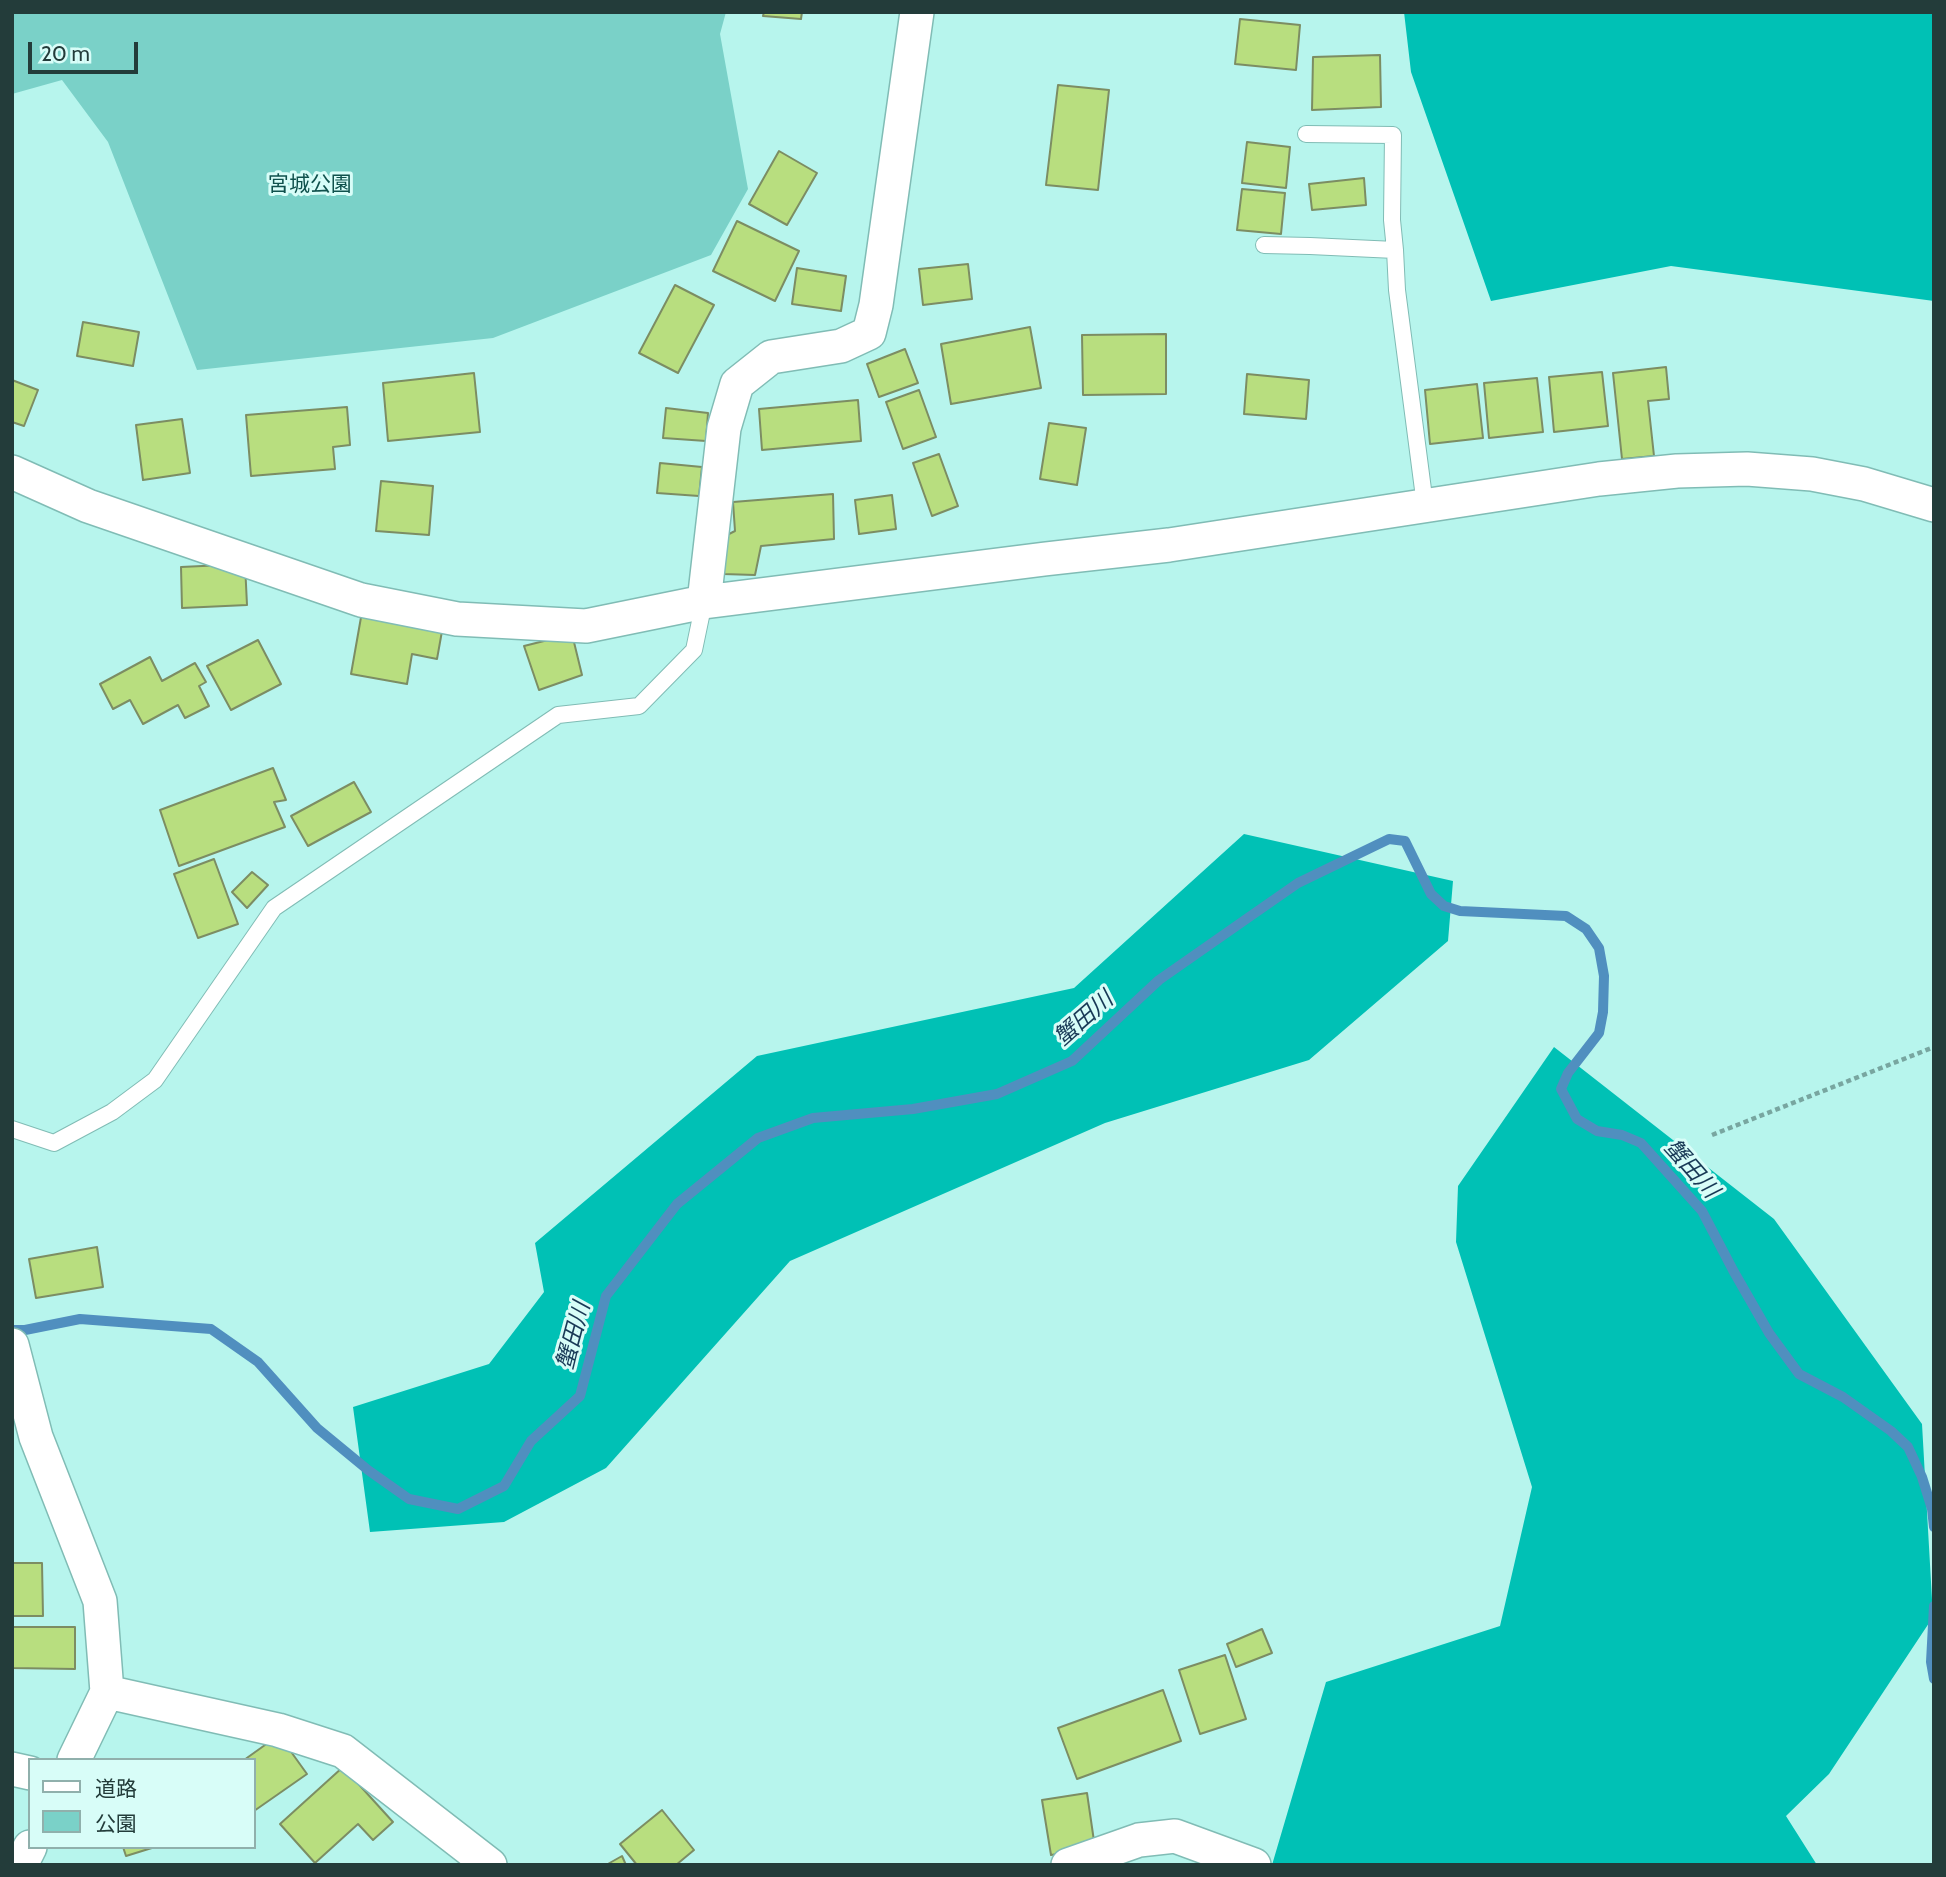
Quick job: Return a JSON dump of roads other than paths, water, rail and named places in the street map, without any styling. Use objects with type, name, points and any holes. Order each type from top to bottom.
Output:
[{"type":"street","points":[[704,603],[724,428],[737,384],[771,357],[841,346],[869,333],[876,305],[916,12]]},
{"type":"street","points":[[12,472],[88,506],[361,600],[457,619],[586,626],[704,603],[1045,558],[1169,545],[1599,479],[1677,471],[1747,469],[1812,474],[1864,484],[1934,505]]},
{"type":"street","points":[[13,1347],[36,1437],[100,1601],[107,1692],[75,1758]]},
{"type":"street","points":[[107,1692],[278,1730],[343,1751],[490,1865]]},
{"type":"street","points":[[1068,1865],[1139,1840],[1175,1836],[1254,1865]]},
{"type":"street","points":[[21,1865],[29,1849]]},
{"type":"lane","points":[[1306,134],[1392,135],[1392,219],[1397,290],[1425,505]]},
{"type":"lane","points":[[1264,246],[1395,250]]},
{"type":"lane","points":[[12,1129],[54,1143],[112,1112],[155,1080],[274,908],[558,715],[639,706],[694,650],[704,603]]},
{"type":"waterway","name":"蟹田川","points":[[12,1330],[80,1319],[211,1329],[258,1362],[317,1428],[368,1470],[409,1499],[458,1509],[504,1486],[531,1441],[580,1396],[606,1296],[677,1204],[758,1138],[813,1118],[913,1109],[997,1094],[1072,1061],[1159,980],[1298,883],[1389,839],[1405,841],[1431,894],[1444,906],[1460,911],[1566,916],[1586,929],[1599,948],[1604,976],[1603,1012],[1599,1033],[1568,1073],[1561,1089],[1577,1119],[1597,1131],[1622,1135],[1641,1143],[1702,1211],[1769,1333],[1799,1374],[1843,1397],[1891,1431],[1908,1447],[1922,1477],[1932,1509],[1934,1527]]},
{"type":"waterway","name":"蟹田川","points":[[1934,1606],[1931,1662],[1934,1679]]},
{"type":"park label","name":"宮城公園","points":[[310,185]]}]
